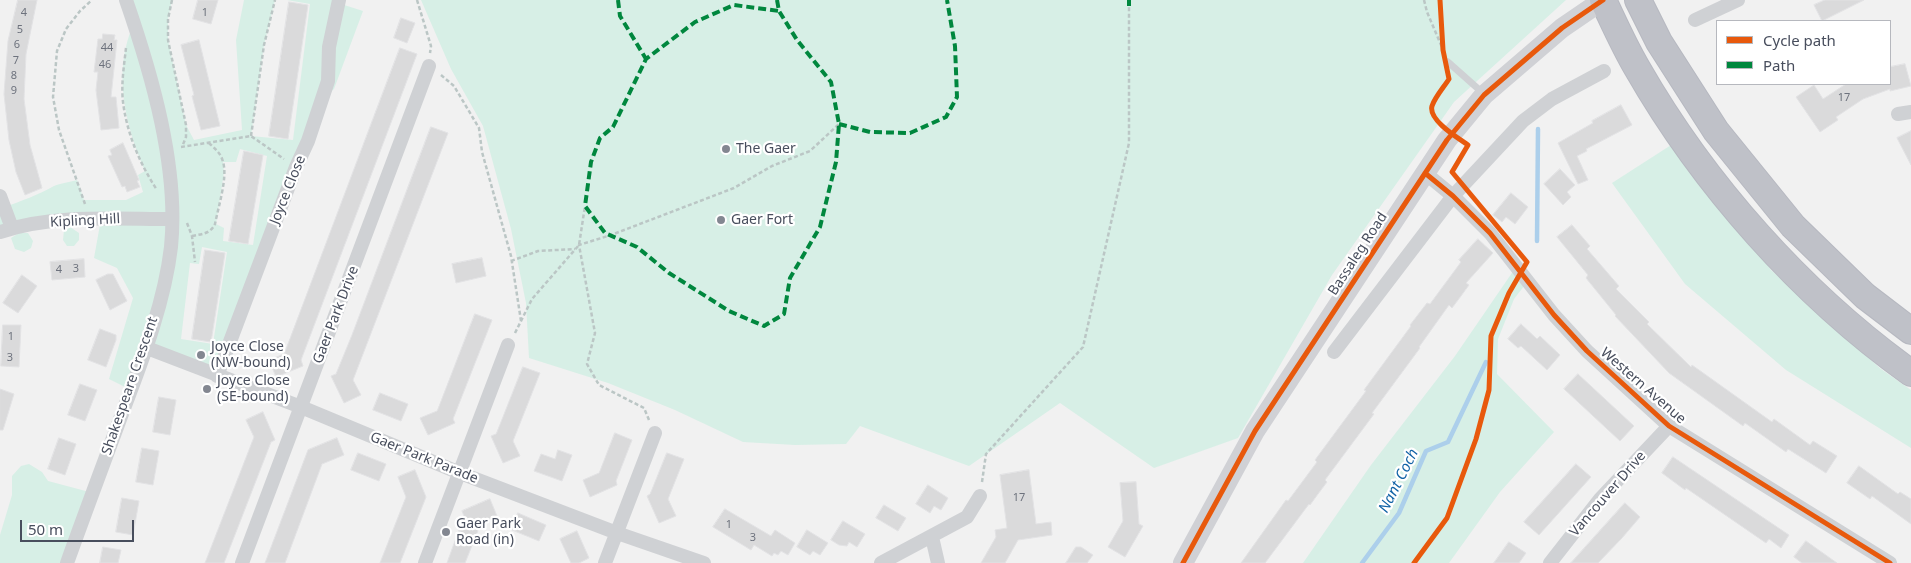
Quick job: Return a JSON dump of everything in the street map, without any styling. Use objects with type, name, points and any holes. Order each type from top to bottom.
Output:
[{"type":"highway","points":[[1603,0],[1636,67],[1682,138],[1719,189],[1779,257],[1825,303],[1911,373]]},
{"type":"highway","points":[[1638,0],[1659,42],[1716,131],[1793,226],[1865,296],[1911,331]]},
{"type":"street","name":"Shakespeare Crescent","points":[[67,563],[147,348],[171,248],[171,212],[166,150],[156,99],[126,0]]},
{"type":"street","name":"Joyce Close","points":[[217,376],[296,167],[308,141],[328,81],[329,47],[339,0]]},
{"type":"street","name":"Bassaleg Road","points":[[1183,563],[1255,431],[1448,140],[1484,95],[1562,28],[1603,0]]},
{"type":"street","points":[[1696,20],[1738,0]]},
{"type":"street","name":"Gaer Park Drive","points":[[242,563],[429,66]]},
{"type":"street","points":[[1334,352],[1453,196],[1523,121],[1552,99],[1604,71]]},
{"type":"street","name":"Western Avenue","points":[[1425,173],[1453,196],[1490,233],[1554,315],[1587,352],[1668,426],[1889,563]]},
{"type":"street","points":[[0,196],[6,230]]},
{"type":"street","name":"Kipling Hill","points":[[6,230],[52,222],[171,212]]},
{"type":"street","points":[[425,563],[508,345]]},
{"type":"street","name":"Gaer Park Parade","points":[[147,348],[301,407],[460,473],[617,533],[704,563]]},
{"type":"street","name":"Vancouver Drive","points":[[1550,563],[1600,499],[1668,426]]},
{"type":"street","points":[[605,563],[655,433]]},
{"type":"street","points":[[881,563],[967,517],[980,496]]},
{"type":"street","points":[[932,537],[938,563]]},
{"type":"lane","points":[[1446,61],[1484,95]]},
{"type":"path","points":[[90,219],[59,130],[53,97],[57,51],[66,29],[80,11],[92,0]]},
{"type":"path","points":[[172,0],[168,19],[168,40],[186,125],[186,137],[182,147]]},
{"type":"path","points":[[251,136],[264,45],[275,0]]},
{"type":"path","points":[[417,0],[431,46],[429,66],[454,86],[478,128],[482,152],[511,261],[520,321]]},
{"type":"path","points":[[1424,0],[1446,61]]},
{"type":"path","points":[[980,496],[986,454],[1083,347],[1129,143],[1129,6]]},
{"type":"path","points":[[134,23],[127,38],[123,102],[134,144],[145,172],[171,212]]},
{"type":"path","points":[[1441,24],[1443,50]]},
{"type":"path","points":[[508,345],[532,299],[579,245],[611,236],[734,188],[772,166],[810,150],[839,124]]},
{"type":"path","points":[[166,150],[251,136],[296,167]]},
{"type":"path","points":[[192,236],[212,230],[216,224],[224,172],[223,162],[218,151],[209,143]]},
{"type":"path","points":[[585,206],[579,245],[595,333],[587,364],[599,386],[644,408],[655,433]]},
{"type":"path","points":[[511,261],[538,250],[575,249]]},
{"type":"green space","points":[[120,0],[172,0],[168,19],[168,40],[186,125],[194,140],[242,130],[236,40],[244,0],[275,0],[264,45],[251,136],[293,140],[310,4],[287,0],[339,0],[338,3],[363,11],[334,89],[322,99],[217,376],[147,348],[131,390],[109,379],[133,298],[117,268],[94,258],[101,219],[0,232],[0,196],[5,207],[56,185],[77,180],[84,200],[126,200],[143,192],[138,175],[145,171],[132,135],[124,98],[124,60],[127,41],[134,23]],"holes":[[[240,149],[267,156],[253,245],[223,241],[224,228],[216,224],[224,172],[223,162],[236,162]],[[202,247],[227,252],[213,344],[181,339],[190,263],[199,264]]]},
{"type":"green space","points":[[421,0],[1566,0],[1454,102],[1332,275],[1238,438],[1154,468],[1060,403],[969,466],[860,426],[846,444],[795,445],[743,442],[675,410],[608,383],[529,358],[526,303],[511,229],[483,126],[451,69]]},
{"type":"green space","points":[[1682,138],[1771,270],[1881,369],[1911,390],[1911,448],[1786,370],[1685,284],[1612,183]]},
{"type":"green space","points":[[70,227],[79,233],[79,240],[74,246],[67,246],[63,240],[64,230]]},
{"type":"green space","points":[[19,233],[28,233],[33,241],[31,248],[24,252],[15,249],[11,238]]},
{"type":"green space","points":[[1516,267],[1528,281],[1514,299],[1498,339],[1497,374],[1554,432],[1500,492],[1449,563],[1303,563],[1371,465],[1455,356]]},
{"type":"green space","points":[[29,464],[42,472],[48,481],[93,493],[67,563],[0,563],[0,535],[12,495],[12,476],[21,466]]},
{"type":"building","points":[[18,0],[37,0],[26,54],[24,99],[30,145],[42,188],[25,195],[16,172],[9,140],[4,94],[8,41]]},
{"type":"building","points":[[198,0],[218,0],[211,24],[193,19]]},
{"type":"building","points":[[1825,0],[1864,0],[1824,20],[1822,20],[1814,5]]},
{"type":"building","points":[[289,2],[308,5],[288,139],[269,136]]},
{"type":"building","points":[[401,18],[415,23],[407,43],[394,38]]},
{"type":"building","points":[[103,34],[115,35],[114,40],[117,40],[111,97],[116,97],[119,128],[101,130],[96,90],[98,72],[94,72],[98,39],[102,39]]},
{"type":"building","points":[[199,40],[220,126],[201,130],[181,45]]},
{"type":"building","points":[[400,48],[417,54],[301,360],[303,366],[276,377],[269,360],[284,354]]},
{"type":"building","points":[[1905,64],[1911,86],[1890,91],[1890,89],[1863,99],[1836,117],[1838,120],[1820,132],[1796,97],[1814,85],[1823,99],[1844,85],[1891,85],[1891,67]]},
{"type":"building","points":[[1621,105],[1632,125],[1586,149],[1587,151],[1577,156],[1588,180],[1578,184],[1558,143]]},
{"type":"building","points":[[431,127],[448,133],[353,380],[361,395],[344,403],[331,376],[336,374],[352,335]]},
{"type":"building","points":[[1911,131],[1911,165],[1897,138]]},
{"type":"building","points":[[123,143],[139,180],[137,181],[140,187],[127,192],[125,186],[122,187],[108,156],[112,155],[110,150]]},
{"type":"building","points":[[244,151],[263,155],[248,244],[229,241]]},
{"type":"building","points":[[1560,169],[1575,185],[1567,192],[1571,197],[1563,205],[1544,184]]},
{"type":"building","points":[[1511,193],[1528,207],[1515,224],[1506,217],[1502,222],[1493,215]]},
{"type":"building","points":[[1572,225],[1590,246],[1587,249],[1619,286],[1616,289],[1649,322],[1647,324],[1691,367],[1692,365],[1772,422],[1774,419],[1810,445],[1813,441],[1837,456],[1826,473],[1788,449],[1786,452],[1745,423],[1743,426],[1669,373],[1615,316],[1586,278],[1588,275],[1557,237]]},
{"type":"building","points":[[1478,239],[1493,253],[1466,283],[1469,285],[1452,308],[1449,305],[1372,413],[1374,414],[1325,480],[1327,482],[1265,563],[1241,563],[1286,500],[1288,501],[1317,462],[1315,460],[1366,391],[1364,390],[1410,325],[1427,303],[1430,304],[1461,262],[1459,260]]},
{"type":"building","points":[[205,250],[225,253],[211,342],[192,339]]},
{"type":"building","points":[[482,258],[486,276],[456,283],[452,264]]},
{"type":"building","points":[[84,259],[85,277],[52,280],[50,262]]},
{"type":"building","points":[[108,274],[113,274],[127,301],[110,310],[96,280]]},
{"type":"building","points":[[22,275],[37,286],[18,313],[3,303]]},
{"type":"building","points":[[475,314],[492,320],[453,419],[455,423],[428,435],[420,418],[437,411]]},
{"type":"building","points":[[1521,324],[1537,339],[1540,336],[1560,355],[1547,370],[1521,346],[1518,348],[1508,339]]},
{"type":"building","points":[[3,325],[21,325],[19,367],[1,366]]},
{"type":"building","points":[[100,329],[116,335],[106,367],[88,360]]},
{"type":"building","points":[[523,367],[540,373],[513,441],[520,456],[503,463],[491,436],[496,434]]},
{"type":"building","points":[[1578,374],[1634,426],[1620,441],[1564,389]]},
{"type":"building","points":[[80,384],[97,390],[85,421],[68,415]]},
{"type":"building","points":[[0,389],[14,394],[3,430],[0,430]]},
{"type":"building","points":[[380,393],[408,404],[401,421],[373,410]]},
{"type":"building","points":[[159,397],[176,400],[170,435],[153,432]]},
{"type":"building","points":[[263,412],[275,440],[271,442],[224,563],[205,563],[254,437],[246,420]]},
{"type":"building","points":[[615,433],[632,440],[616,481],[617,485],[590,497],[583,480],[599,473]]},
{"type":"building","points":[[59,438],[76,444],[65,475],[48,469]]},
{"type":"building","points":[[337,438],[344,455],[322,464],[285,563],[265,563],[308,450]]},
{"type":"building","points":[[142,448],[159,451],[153,485],[136,482]]},
{"type":"building","points":[[558,450],[572,455],[562,481],[534,471],[541,454],[555,459]]},
{"type":"building","points":[[358,453],[386,464],[379,481],[351,470]]},
{"type":"building","points":[[667,453],[684,459],[668,499],[676,516],[659,523],[647,496],[650,494]]},
{"type":"building","points":[[1673,457],[1789,535],[1781,548],[1769,539],[1766,543],[1662,473]]},
{"type":"building","points":[[1576,464],[1591,477],[1539,535],[1524,522]]},
{"type":"building","points":[[1859,466],[1898,494],[1900,492],[1911,499],[1911,524],[1872,496],[1870,499],[1847,483]]},
{"type":"building","points":[[415,470],[426,497],[400,563],[380,563],[406,497],[398,477]]},
{"type":"building","points":[[1029,470],[1036,524],[1051,522],[1052,535],[1018,540],[1005,563],[981,563],[996,537],[995,530],[1007,528],[1000,475]]},
{"type":"building","points":[[1136,482],[1139,524],[1143,526],[1125,557],[1108,547],[1123,521],[1120,483]]},
{"type":"building","points":[[928,485],[948,498],[941,510],[934,506],[930,513],[916,504]]},
{"type":"building","points":[[122,498],[139,501],[133,535],[116,532]]},
{"type":"building","points":[[490,499],[497,516],[481,523],[465,563],[447,563],[464,516],[462,511]]},
{"type":"building","points":[[1625,503],[1640,517],[1622,538],[1598,563],[1571,563]]},
{"type":"building","points":[[884,505],[906,518],[898,531],[876,518]]},
{"type":"building","points":[[725,509],[771,536],[775,530],[795,543],[788,555],[781,551],[778,555],[774,553],[772,556],[754,545],[751,550],[713,527]]},
{"type":"building","points":[[518,513],[546,525],[539,541],[512,530]]},
{"type":"building","points":[[843,521],[865,534],[857,547],[849,542],[847,546],[839,545],[831,540]]},
{"type":"building","points":[[807,530],[828,543],[820,555],[813,551],[810,555],[797,547]]},
{"type":"building","points":[[577,531],[589,558],[579,563],[571,563],[560,539]]},
{"type":"building","points":[[1806,541],[1837,563],[1802,563],[1794,557]]},
{"type":"building","points":[[1509,542],[1526,553],[1519,563],[1494,563]]},
{"type":"building","points":[[103,547],[121,550],[118,563],[100,563]]},
{"type":"building","points":[[1076,547],[1081,547],[1093,555],[1087,563],[1066,563]]},
{"type":"waterway","name":"Nant Coch","points":[[1537,241],[1538,129]]},
{"type":"waterway","name":"Nant Coch","points":[[1362,563],[1399,513],[1426,451],[1448,442],[1486,362]]},
{"type":"marked path","points":[[618,0],[620,16],[646,59]]},
{"type":"marked path","points":[[777,0],[779,11],[797,40],[831,82],[839,124],[836,162],[820,227],[790,278],[784,314],[764,326],[729,311],[669,273],[637,247],[605,233],[585,206],[591,162],[600,138],[613,127],[646,59],[695,22],[734,5],[779,11]]},
{"type":"marked path","points":[[839,124],[870,132],[910,133],[946,117],[957,97],[955,46],[947,0]]},
{"type":"marked path","points":[[1129,0],[1129,6]]},
{"type":"cycle path","points":[[1414,563],[1447,518],[1476,439],[1489,390],[1491,336],[1509,293],[1527,262],[1452,172],[1468,145],[1439,123],[1432,111],[1433,103],[1449,79],[1443,50],[1440,0]]},
{"type":"cycle path","points":[[1183,563],[1255,431],[1447,140],[1484,95],[1562,28],[1603,0]]},
{"type":"cycle path","points":[[1425,173],[1453,196],[1490,233],[1554,315],[1587,351],[1669,426],[1890,563]]},
{"type":"place","name":"The Gaer","points":[[726,149]]},
{"type":"place","name":"Gaer Fort","points":[[721,220]]},
{"type":"place","name":"Joyce Close (NW-bound)","points":[[201,355]]},
{"type":"place","name":"Joyce Close (SE-bound)","points":[[207,389]]},
{"type":"place","name":"Gaer Park Road (in)","points":[[446,532]]}]
